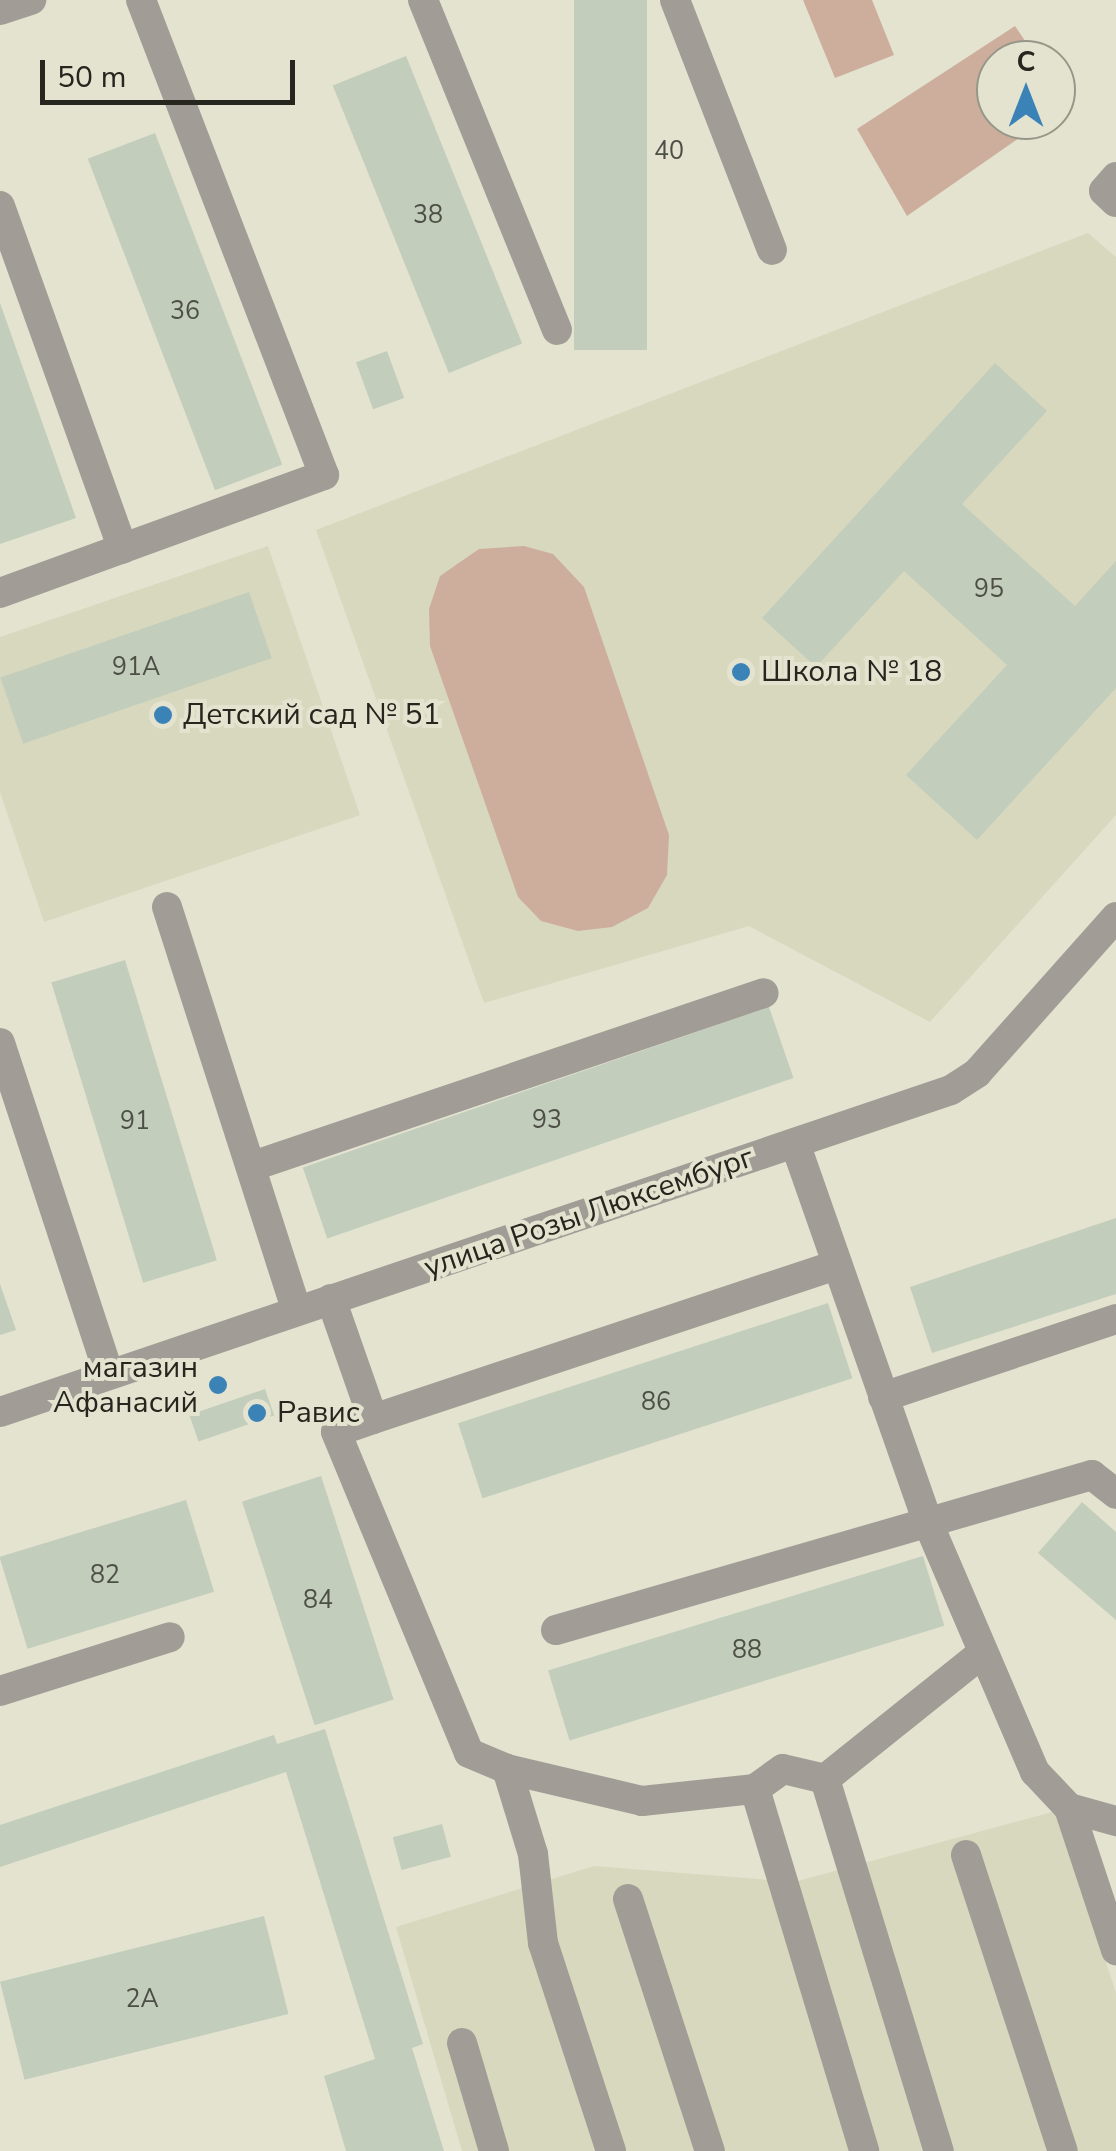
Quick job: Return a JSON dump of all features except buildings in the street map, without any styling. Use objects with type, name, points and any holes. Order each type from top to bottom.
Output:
[{"type":"street","points":[[0,10],[31,0]]},
{"type":"street","points":[[0,593],[324,475],[140,0]]},
{"type":"street","points":[[424,0],[557,330]]},
{"type":"street","points":[[674,0],[772,250]]},
{"type":"street","points":[[1116,177],[1104,191],[1116,202]]},
{"type":"street","points":[[0,206],[123,549]]},
{"type":"street","points":[[167,907],[298,1311]]},
{"type":"street","name":"улица Розы Люксембург","points":[[0,1412],[796,1143],[965,1082],[1116,917]]},
{"type":"street","points":[[253,1166],[764,993]]},
{"type":"street","points":[[0,1043],[108,1375]]},
{"type":"street","points":[[796,1143],[926,1518],[980,1656],[1035,1772],[1069,1808],[1116,1950]]},
{"type":"street","points":[[824,1779],[783,1769],[755,1789],[642,1801],[506,1769],[469,1753],[336,1432],[837,1265]]},
{"type":"street","points":[[332,1299],[373,1419]]},
{"type":"street","points":[[883,1396],[1116,1320]]},
{"type":"street","points":[[556,1630],[926,1518],[1092,1475],[1116,1494]]},
{"type":"street","points":[[0,1691],[170,1637]]},
{"type":"street","points":[[824,1779],[980,1656]]},
{"type":"street","points":[[506,1769],[534,1854],[544,1943],[611,2151]]},
{"type":"street","points":[[824,1779],[940,2151]]},
{"type":"street","points":[[755,1789],[864,2151]]},
{"type":"street","points":[[1069,1808],[1116,1821]]},
{"type":"street","points":[[966,1855],[1063,2151]]},
{"type":"street","points":[[628,1898],[710,2151]]},
{"type":"street","points":[[462,2043],[494,2151]]},
{"type":"shaded area","points":[[803,0],[872,0],[894,55],[835,78]]},
{"type":"shaded area","points":[[1015,26],[1024,40],[994,40]]},
{"type":"shaded area","points":[[976,51],[976,140],[1016,140],[907,216],[857,129]]},
{"type":"shaded area","name":"Школа № 18","points":[[1088,233],[1116,257],[1116,815],[930,1022],[749,926],[484,1003],[316,530]]},
{"type":"shaded area","name":"Детский сад № 51","points":[[268,546],[360,815],[44,922],[0,792],[0,637]]},
{"type":"shaded area","points":[[524,546],[553,554],[584,587],[669,835],[667,875],[648,908],[612,927],[578,931],[541,921],[518,897],[430,646],[429,609],[440,576],[479,549]]},
{"type":"shaded area","points":[[1056,1811],[1116,1993],[1116,2151],[462,2151],[396,1927],[594,1866],[794,1882]]},
{"type":"place","name":"Школа № 18","points":[[741,672]]},
{"type":"place","name":"Детский сад № 51","points":[[163,715]]},
{"type":"place","name":"магазин Афанасий","points":[[218,1385]]},
{"type":"place","name":"Равис","points":[[257,1413]]}]
